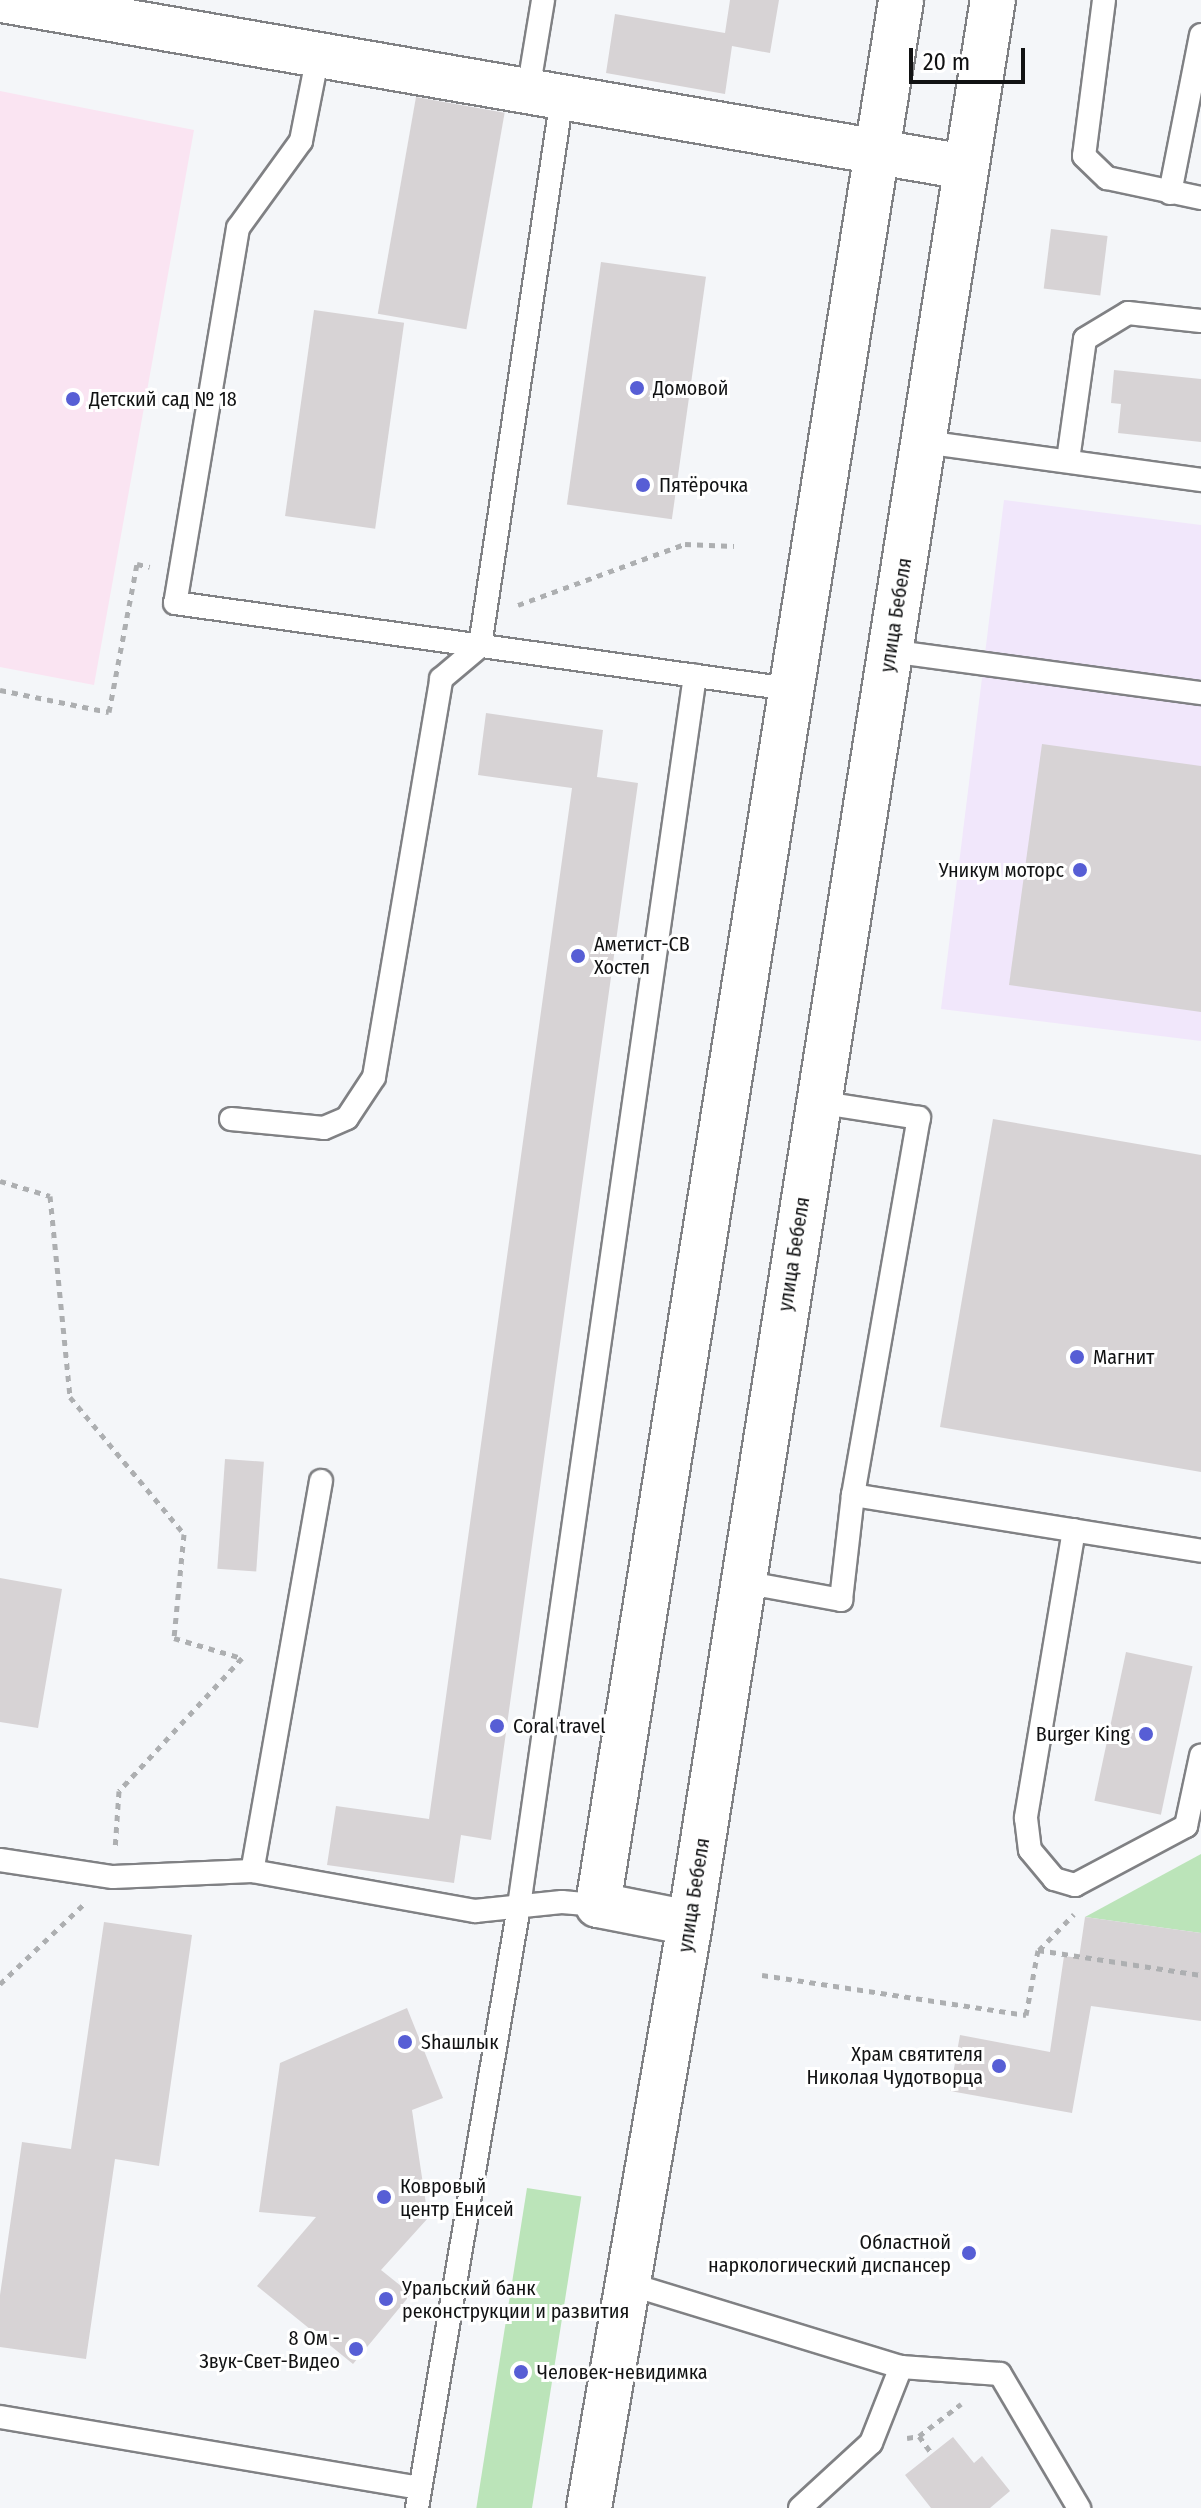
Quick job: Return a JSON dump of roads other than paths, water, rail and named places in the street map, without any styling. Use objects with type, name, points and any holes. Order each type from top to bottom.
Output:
[{"type":"street","points":[[7,0],[965,167]]},
{"type":"street","points":[[690,1923],[598,1905],[901,0]]},
{"type":"street","name":"улица Бебеля","points":[[589,2508],[690,1923],[993,0]]},
{"type":"lane","points":[[231,1119],[324,1128],[347,1118],[374,1077],[441,679],[480,646],[545,94],[543,0]]},
{"type":"lane","points":[[1104,0],[1084,156],[1107,178],[1201,198]]},
{"type":"lane","points":[[1170,193],[1201,35]]},
{"type":"lane","points":[[318,55],[301,141],[238,228],[175,603],[789,689]]},
{"type":"lane","points":[[1068,460],[1085,339],[1128,313],[1201,321]]},
{"type":"lane","points":[[924,442],[1201,480]]},
{"type":"lane","points":[[890,651],[1201,693]]},
{"type":"lane","points":[[0,2417],[419,2498],[519,1906],[695,676]]},
{"type":"lane","points":[[743,1582],[841,1600],[853,1495],[919,1118],[817,1102]]},
{"type":"lane","points":[[252,1871],[321,1481]]},
{"type":"lane","points":[[853,1495],[1201,1551]]},
{"type":"lane","points":[[1074,1530],[1026,1818],[1030,1850],[1054,1879],[1075,1885],[1186,1826],[1201,1756]]},
{"type":"lane","points":[[0,1860],[113,1877],[252,1871],[475,1911],[519,1906],[598,1905]]},
{"type":"lane","points":[[626,2283],[901,2367],[1000,2374],[1079,2508]]},
{"type":"lane","points":[[800,2508],[871,2443],[901,2367]]},
{"type":"place","name":"Домовой","points":[[637,388]]},
{"type":"place","name":"Детский сад № 18","points":[[73,399]]},
{"type":"place","name":"Пятёрочка","points":[[643,485]]},
{"type":"place","name":"Уникум моторс","points":[[1080,870]]},
{"type":"place","name":"Аметист-СВ Хостел","points":[[578,956]]},
{"type":"place","name":"Магнит","points":[[1077,1357]]},
{"type":"place","name":"Coral travel","points":[[497,1726]]},
{"type":"place","name":"Burger King","points":[[1146,1734]]},
{"type":"place","name":"Shашлык","points":[[405,2042]]},
{"type":"place","name":"Храм святителя Николая Чудотворца","points":[[999,2066]]},
{"type":"place","name":"Ковровый центр Енисей","points":[[384,2197]]},
{"type":"place","name":"Областной наркологический диспансер","points":[[969,2253]]},
{"type":"place","name":"Уральский банк реконструкции и развития","points":[[386,2299]]},
{"type":"place","name":"8 Ом - Звук-Свет-Видео","points":[[356,2349]]},
{"type":"place","name":"Человек-невидимка","points":[[521,2372]]}]
